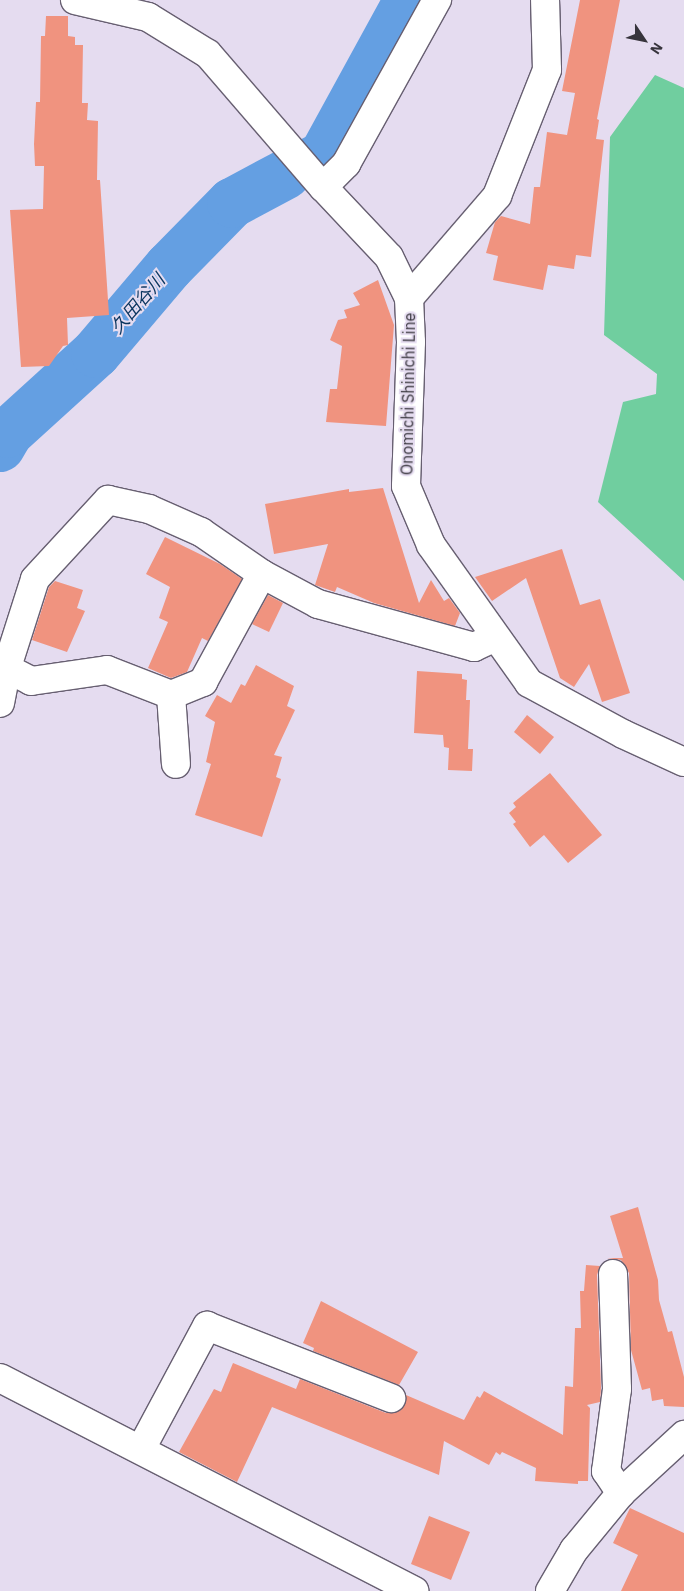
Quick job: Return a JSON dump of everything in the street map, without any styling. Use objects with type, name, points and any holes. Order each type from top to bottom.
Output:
[{"type":"street","name":"Onomichi Shinichi Line","points":[[75,0],[149,9],[208,54],[323,187],[389,257],[409,298],[412,342],[406,486],[431,545],[529,683],[623,734],[684,762]]},
{"type":"street","points":[[323,187],[346,164],[436,0]]},
{"type":"street","points":[[409,298],[497,196],[547,70],[545,0]]},
{"type":"street","points":[[0,703],[4,666],[35,578],[108,500],[149,509],[201,532],[262,574],[318,604],[474,647],[495,637]]},
{"type":"street","points":[[4,666],[31,681],[107,670],[171,695],[204,682],[262,574]]},
{"type":"street","points":[[171,695],[176,764]]},
{"type":"street","points":[[613,1274],[617,1389],[606,1471],[621,1493]]},
{"type":"street","points":[[141,1449],[208,1326],[391,1398]]},
{"type":"street","points":[[0,1378],[415,1591]]},
{"type":"street","points":[[550,1591],[574,1550],[621,1493],[684,1435]]},
{"type":"green space","points":[[655,75],[684,88],[684,581],[598,502],[623,402],[656,394],[657,374],[604,335],[610,137]]},
{"type":"building","points":[[580,0],[620,0],[597,119],[599,120],[596,139],[604,140],[591,257],[576,255],[574,269],[548,265],[543,290],[493,280],[498,256],[486,253],[495,222],[501,216],[530,224],[534,187],[540,187],[547,132],[567,135],[575,93],[562,91]]},
{"type":"building","points":[[46,16],[68,16],[68,36],[75,37],[75,45],[83,45],[82,103],[88,103],[87,120],[98,121],[97,180],[100,180],[109,315],[67,318],[68,345],[63,346],[49,366],[21,367],[10,210],[43,209],[44,166],[35,166],[34,144],[36,102],[40,102],[41,36],[45,36]]},
{"type":"building","points":[[378,280],[394,325],[386,426],[326,422],[330,389],[337,389],[342,346],[330,340],[338,320],[347,318],[344,310],[360,305],[353,293]]},
{"type":"building","points":[[383,488],[419,603],[431,580],[444,601],[449,598],[460,613],[455,626],[374,603],[337,587],[335,592],[315,585],[328,544],[274,554],[265,504],[349,489],[349,492]]},
{"type":"building","points":[[165,537],[220,564],[242,579],[208,641],[202,638],[187,672],[171,678],[148,668],[168,622],[159,618],[170,587],[146,574]]},
{"type":"building","points":[[562,549],[580,605],[600,599],[630,693],[602,702],[589,664],[574,687],[560,678],[526,578],[492,601],[475,577]]},
{"type":"building","points":[[55,581],[83,590],[77,608],[85,611],[67,652],[32,640],[49,587]]},
{"type":"building","points":[[268,595],[283,603],[269,632],[252,624]]},
{"type":"building","points":[[256,665],[294,686],[287,706],[295,710],[274,755],[282,757],[276,777],[281,779],[262,837],[195,815],[211,764],[206,762],[215,722],[205,716],[217,695],[231,703],[241,684],[245,686]]},
{"type":"building","points":[[417,671],[462,674],[462,679],[467,680],[466,700],[470,700],[468,749],[473,749],[472,771],[448,770],[449,748],[444,747],[443,735],[414,733]]},
{"type":"building","points":[[527,715],[554,737],[540,754],[514,732]]},
{"type":"building","points":[[550,773],[602,835],[568,863],[544,835],[530,847],[513,824],[516,822],[509,813],[516,807],[513,803]]},
{"type":"building","points":[[638,1207],[658,1280],[659,1300],[668,1332],[672,1331],[684,1377],[684,1407],[664,1406],[663,1399],[652,1401],[650,1388],[642,1390],[631,1350],[629,1273],[621,1260],[607,1258],[623,1258],[610,1216]]},
{"type":"building","points":[[586,1265],[600,1266],[597,1275],[601,1388],[600,1402],[587,1405],[590,1408],[588,1481],[578,1481],[578,1484],[535,1481],[536,1468],[502,1452],[500,1455],[496,1452],[489,1465],[444,1441],[439,1475],[272,1407],[237,1482],[179,1452],[214,1389],[221,1392],[233,1363],[296,1389],[300,1379],[386,1413],[401,1410],[406,1395],[464,1420],[477,1396],[480,1398],[484,1391],[563,1435],[565,1386],[573,1387],[575,1328],[581,1328],[580,1291],[584,1291]]},
{"type":"building","points":[[321,1301],[418,1352],[399,1385],[313,1351],[314,1348],[303,1343]]},
{"type":"building","points":[[630,1508],[684,1533],[684,1591],[621,1591],[638,1555],[613,1543]]},
{"type":"building","points":[[429,1516],[470,1532],[451,1580],[411,1564]]},
{"type":"waterway","name":"久田谷川","points":[[315,160],[323,157],[409,0]]},
{"type":"waterway","name":"久田谷川","points":[[0,447],[8,433],[96,353],[169,267],[232,203],[286,174]]}]
